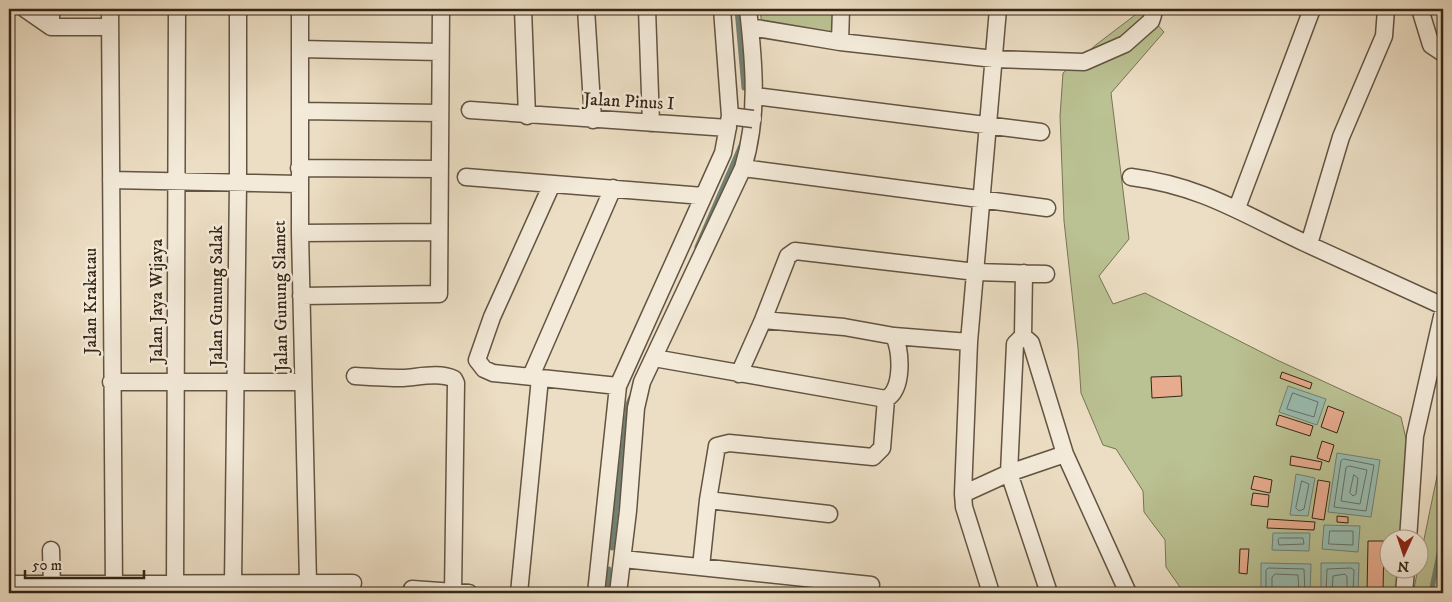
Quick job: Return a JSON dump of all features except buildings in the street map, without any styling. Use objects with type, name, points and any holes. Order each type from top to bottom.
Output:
[{"type":"street","points":[[25,9],[51,27],[110,27]]},
{"type":"street","points":[[51,9],[51,27]]},
{"type":"street","name":"Jalan Krakatau","points":[[110,9],[111,382],[114,589]]},
{"type":"street","name":"Jalan Jaya Wijaya","points":[[175,589],[177,9]]},
{"type":"street","name":"Jalan Gunung Salak","points":[[234,584],[237,382],[238,9]]},
{"type":"street","name":"Jalan Gunung Slamet","points":[[300,9],[299,176],[302,382],[308,584]]},
{"type":"street","points":[[301,296],[438,294],[441,9]]},
{"type":"street","points":[[523,9],[527,116]]},
{"type":"street","points":[[586,9],[592,120]]},
{"type":"street","points":[[647,9],[651,123]]},
{"type":"street","points":[[618,593],[623,560],[636,408],[642,382],[743,168],[750,145],[740,119],[722,9]]},
{"type":"street","points":[[596,593],[618,386],[723,153],[754,96],[748,9]]},
{"type":"street","points":[[840,42],[841,9]]},
{"type":"street","points":[[991,593],[964,507],[960,341],[976,272],[998,9]]},
{"type":"street","points":[[750,27],[840,42],[994,59],[1084,62],[1125,44],[1151,21],[1152,9]]},
{"type":"street","points":[[1237,208],[1312,9]]},
{"type":"street","points":[[1308,244],[1341,137],[1384,36],[1386,9]]},
{"type":"street","points":[[1420,9],[1431,44],[1443,53]]},
{"type":"street","points":[[300,49],[440,52]]},
{"type":"street","points":[[754,96],[1041,132]]},
{"type":"street","name":"Jalan Pinus I","points":[[470,110],[527,116],[651,123],[740,119]]},
{"type":"street","points":[[300,111],[440,113]]},
{"type":"street","points":[[743,168],[981,201],[1047,208]]},
{"type":"street","points":[[111,180],[238,183],[299,176],[439,169]]},
{"type":"street","points":[[466,177],[703,196]]},
{"type":"street","points":[[1132,177],[1176,185],[1237,208],[1308,244],[1443,306]]},
{"type":"street","points":[[552,184],[492,317],[477,360],[484,369],[493,373],[618,386]]},
{"type":"street","points":[[519,593],[536,377],[613,188]]},
{"type":"street","points":[[300,233],[439,232]]},
{"type":"street","points":[[739,374],[788,256],[794,251],[976,272],[1046,274]]},
{"type":"street","points":[[1024,273],[1023,336],[1015,344],[1009,474],[1049,593]]},
{"type":"street","points":[[1409,530],[1414,436],[1443,312]]},
{"type":"street","points":[[763,320],[844,327],[894,336],[960,341]]},
{"type":"street","points":[[701,567],[708,500],[717,446],[722,443],[872,457],[882,448],[886,398],[893,392],[899,366],[898,344],[894,336]]},
{"type":"street","points":[[1023,336],[1031,344],[1065,454],[1128,593]]},
{"type":"street","points":[[654,358],[886,398]]},
{"type":"street","points":[[355,376],[450,376],[456,383],[461,592],[412,589]]},
{"type":"street","points":[[111,382],[302,382]]},
{"type":"street","points":[[963,494],[1009,474],[1065,454]]},
{"type":"street","points":[[708,500],[829,514]]},
{"type":"street","points":[[51,550],[52,585]]},
{"type":"street","points":[[623,560],[871,585]]},
{"type":"street","points":[[1404,593],[1405,580]]},
{"type":"street","points":[[9,584],[114,589],[175,589],[234,584],[352,583]]},
{"type":"green space","points":[[760,9],[836,9],[835,36],[762,26]]},
{"type":"green space","points":[[1143,9],[1164,32],[1111,93],[1129,239],[1099,276],[1113,304],[1145,293],[1277,360],[1401,417],[1412,465],[1408,530],[1380,530],[1380,580],[1405,580],[1404,593],[1184,593],[1166,567],[1165,540],[1144,512],[1143,491],[1116,449],[1103,445],[1081,393],[1064,221],[1060,116],[1063,73]]},
{"type":"green space","points":[[1443,447],[1443,593],[1413,593],[1416,580],[1430,580],[1430,530],[1426,530]]},
{"type":"water","points":[[1288,386],[1326,399],[1317,425],[1279,412]]},
{"type":"water","points":[[1337,453],[1380,460],[1371,517],[1328,512]]},
{"type":"water","points":[[1296,474],[1315,478],[1308,516],[1290,515]]},
{"type":"water","points":[[1324,525],[1360,526],[1358,552],[1322,549]]},
{"type":"water","points":[[1273,533],[1310,533],[1309,551],[1272,550]]},
{"type":"water","points":[[1261,563],[1311,564],[1310,593],[1261,593]]},
{"type":"water","points":[[1321,563],[1359,563],[1358,593],[1321,593]]},
{"type":"waterway","points":[[737,9],[744,88]]},
{"type":"waterway","points":[[697,247],[742,143]]},
{"type":"waterway","points":[[612,548],[628,404],[631,397]]},
{"type":"waterway","points":[[1431,593],[1443,534]]},
{"type":"waterway","points":[[607,593],[609,569]]}]
